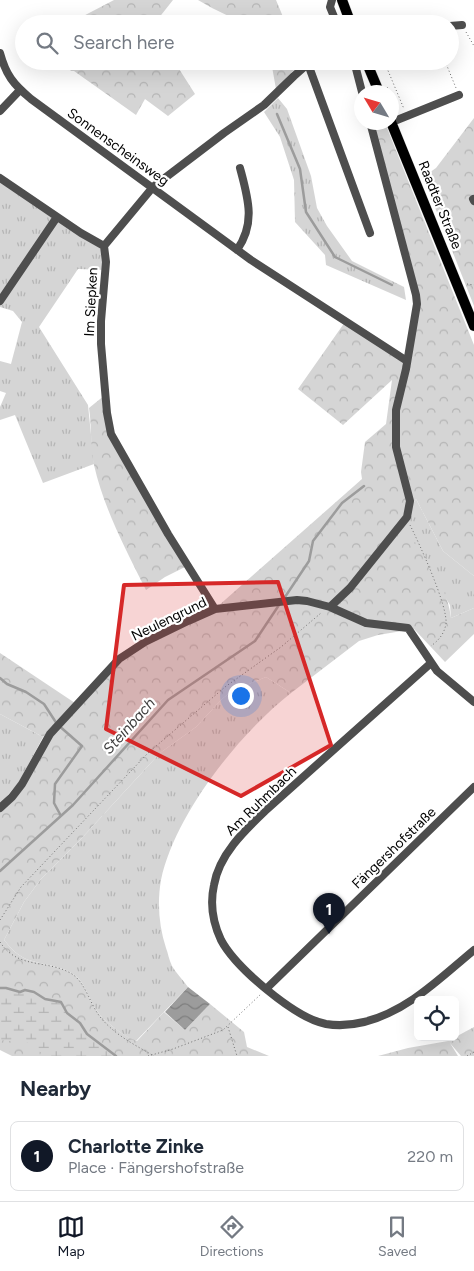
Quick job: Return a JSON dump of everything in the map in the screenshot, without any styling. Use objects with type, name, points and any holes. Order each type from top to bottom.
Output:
[{"type":"main road","points":[[342,0],[348,15]]},
{"type":"main road","points":[[370,70],[376,85]]},
{"type":"main road","name":"Raadter Straße","points":[[396,130],[474,326]]},
{"type":"street","points":[[332,0],[330,7],[333,15]]},
{"type":"street","name":"Sonnenscheinsweg","points":[[0,53],[4,68],[10,79],[20,90],[69,128],[153,187],[237,250],[333,310],[408,361]]},
{"type":"street","points":[[0,178],[104,246],[153,187],[264,105],[301,70]]},
{"type":"street","points":[[312,70],[370,232]]},
{"type":"street","points":[[356,70],[360,85]]},
{"type":"street","points":[[0,111],[20,90]]},
{"type":"street","points":[[399,119],[459,94]]},
{"type":"street","points":[[330,607],[350,588],[407,517],[410,501],[396,447],[395,429],[396,410],[408,361],[417,304],[372,130]]},
{"type":"street","points":[[237,250],[244,240],[249,222],[248,196],[240,168]]},
{"type":"street","points":[[0,301],[57,217]]},
{"type":"street","name":"Im Siepken","points":[[104,246],[106,262],[101,314],[101,344],[107,413],[111,434],[168,534],[215,609]]},
{"type":"street","name":"Neulengrund","points":[[0,808],[22,784],[44,743],[54,730],[119,659],[145,642],[215,609],[297,600],[330,607],[366,623],[408,628],[437,671],[474,702]]},
{"type":"street","name":"Am Ruhmbach","points":[[431,662],[250,825],[234,843],[222,862],[214,884],[212,910],[217,931],[222,941],[234,958],[266,989],[288,1006],[318,1022],[336,1025],[364,1022],[408,1004],[474,950]]},
{"type":"street","name":"Fängershofstraße","points":[[266,989],[474,788]]},
{"type":"path","points":[[462,25],[474,46]]},
{"type":"path","points":[[389,70],[392,80],[396,85]]},
{"type":"path","points":[[449,70],[459,94]]},
{"type":"path","points":[[402,97],[400,98],[407,116]]},
{"type":"path","points":[[407,517],[432,575],[446,616],[444,630],[440,638],[424,650]]},
{"type":"path","points":[[0,920],[21,887],[148,753],[224,687],[282,647],[330,607]]},
{"type":"path","points":[[0,942],[8,952],[24,961],[63,970],[71,974],[77,979],[102,1020],[126,1040],[154,1056]]},
{"type":"path","points":[[148,1056],[173,1049],[223,1030],[266,989]]},
{"type":"path","points":[[228,1026],[237,1056]]},
{"type":"path","points":[[467,1056],[474,1052]]},
{"type":"highlighted area","points":[[278,582],[331,745],[241,796],[106,729],[124,585]]},
{"type":"green space","points":[[114,0],[173,0],[161,15],[85,15]]},
{"type":"green space","points":[[198,0],[276,0],[282,15],[226,15]]},
{"type":"green space","points":[[180,70],[195,94],[168,116],[145,99],[136,115],[74,71],[71,71]]},
{"type":"green space","points":[[273,70],[294,70],[293,71],[276,89]]},
{"type":"green space","points":[[278,98],[287,109],[311,176],[317,208],[327,226],[352,261],[404,287],[406,300],[326,265],[325,255],[295,222],[294,180],[280,137],[264,112]]},
{"type":"green space","points":[[474,118],[474,306],[423,177],[436,168]]},
{"type":"green space","points":[[374,130],[388,130],[474,345],[474,576],[443,551],[416,499],[400,524],[439,580],[449,605],[451,618],[474,608],[474,634],[445,662],[414,629],[378,635],[359,641],[291,693],[266,677],[232,691],[196,727],[160,753],[81,839],[41,879],[24,902],[4,940],[24,958],[72,973],[85,987],[96,1010],[118,1031],[131,1039],[137,1041],[164,1012],[185,1030],[210,1004],[244,1032],[247,1047],[269,1056],[12,1056],[0,1050],[0,811],[75,704],[43,737],[0,714],[0,653],[75,703],[119,660],[217,607],[362,479],[361,472],[365,442],[386,424],[392,380],[343,425],[298,389],[345,322],[407,361],[419,307]]},
{"type":"green space","points":[[0,180],[104,247],[104,270],[78,269],[39,327],[88,405],[94,464],[43,483],[15,415],[0,420],[0,407],[6,393],[0,391],[0,361],[11,364],[22,322],[13,311],[0,307]]},
{"type":"green space","points":[[105,395],[110,434],[187,566],[165,577],[146,590],[110,513],[94,465],[89,408]]},
{"type":"green space","points":[[416,499],[443,551],[474,576],[474,608],[451,618],[450,605],[400,524]]},
{"type":"green space","points":[[266,677],[291,693],[251,730],[212,777],[180,829],[168,855],[161,880],[159,906],[164,940],[171,964],[188,987],[136,1041],[130,1039],[106,1021],[96,1010],[83,984],[72,973],[24,958],[4,940],[24,902],[41,879],[81,839],[160,753],[196,727],[232,691]]},
{"type":"green space","points":[[0,714],[43,737],[19,782],[0,804]]},
{"type":"green space","points":[[0,988],[20,992],[27,990],[46,999],[61,1002],[67,1013],[80,1023],[87,1034],[116,1056],[45,1056],[30,1043],[0,1040]]},
{"type":"green space","points":[[474,1027],[474,1056],[461,1056],[450,1043],[458,1056],[378,1056],[408,1048],[459,1041],[459,1035]]},
{"type":"water","points":[[188,987],[210,1004],[185,1030],[165,1012]]},
{"type":"waterway","points":[[277,114],[300,169],[306,212],[335,257],[392,285]]},
{"type":"waterway","name":"Steinbach","points":[[285,597],[309,561],[313,541],[342,503],[364,486]]},
{"type":"waterway","name":"Steinbach","points":[[0,871],[73,805],[168,700],[255,641],[279,605]]},
{"type":"waterway","points":[[0,678],[7,684],[26,692],[44,704],[57,724],[82,746],[55,784],[54,803],[61,816]]},
{"type":"waterway","points":[[0,988],[20,992],[25,990],[34,992],[45,999],[61,1002],[67,1013],[80,1023],[87,1034],[116,1056]]},
{"type":"place","name":"Charlotte Zinke","points":[[329,934]]}]
